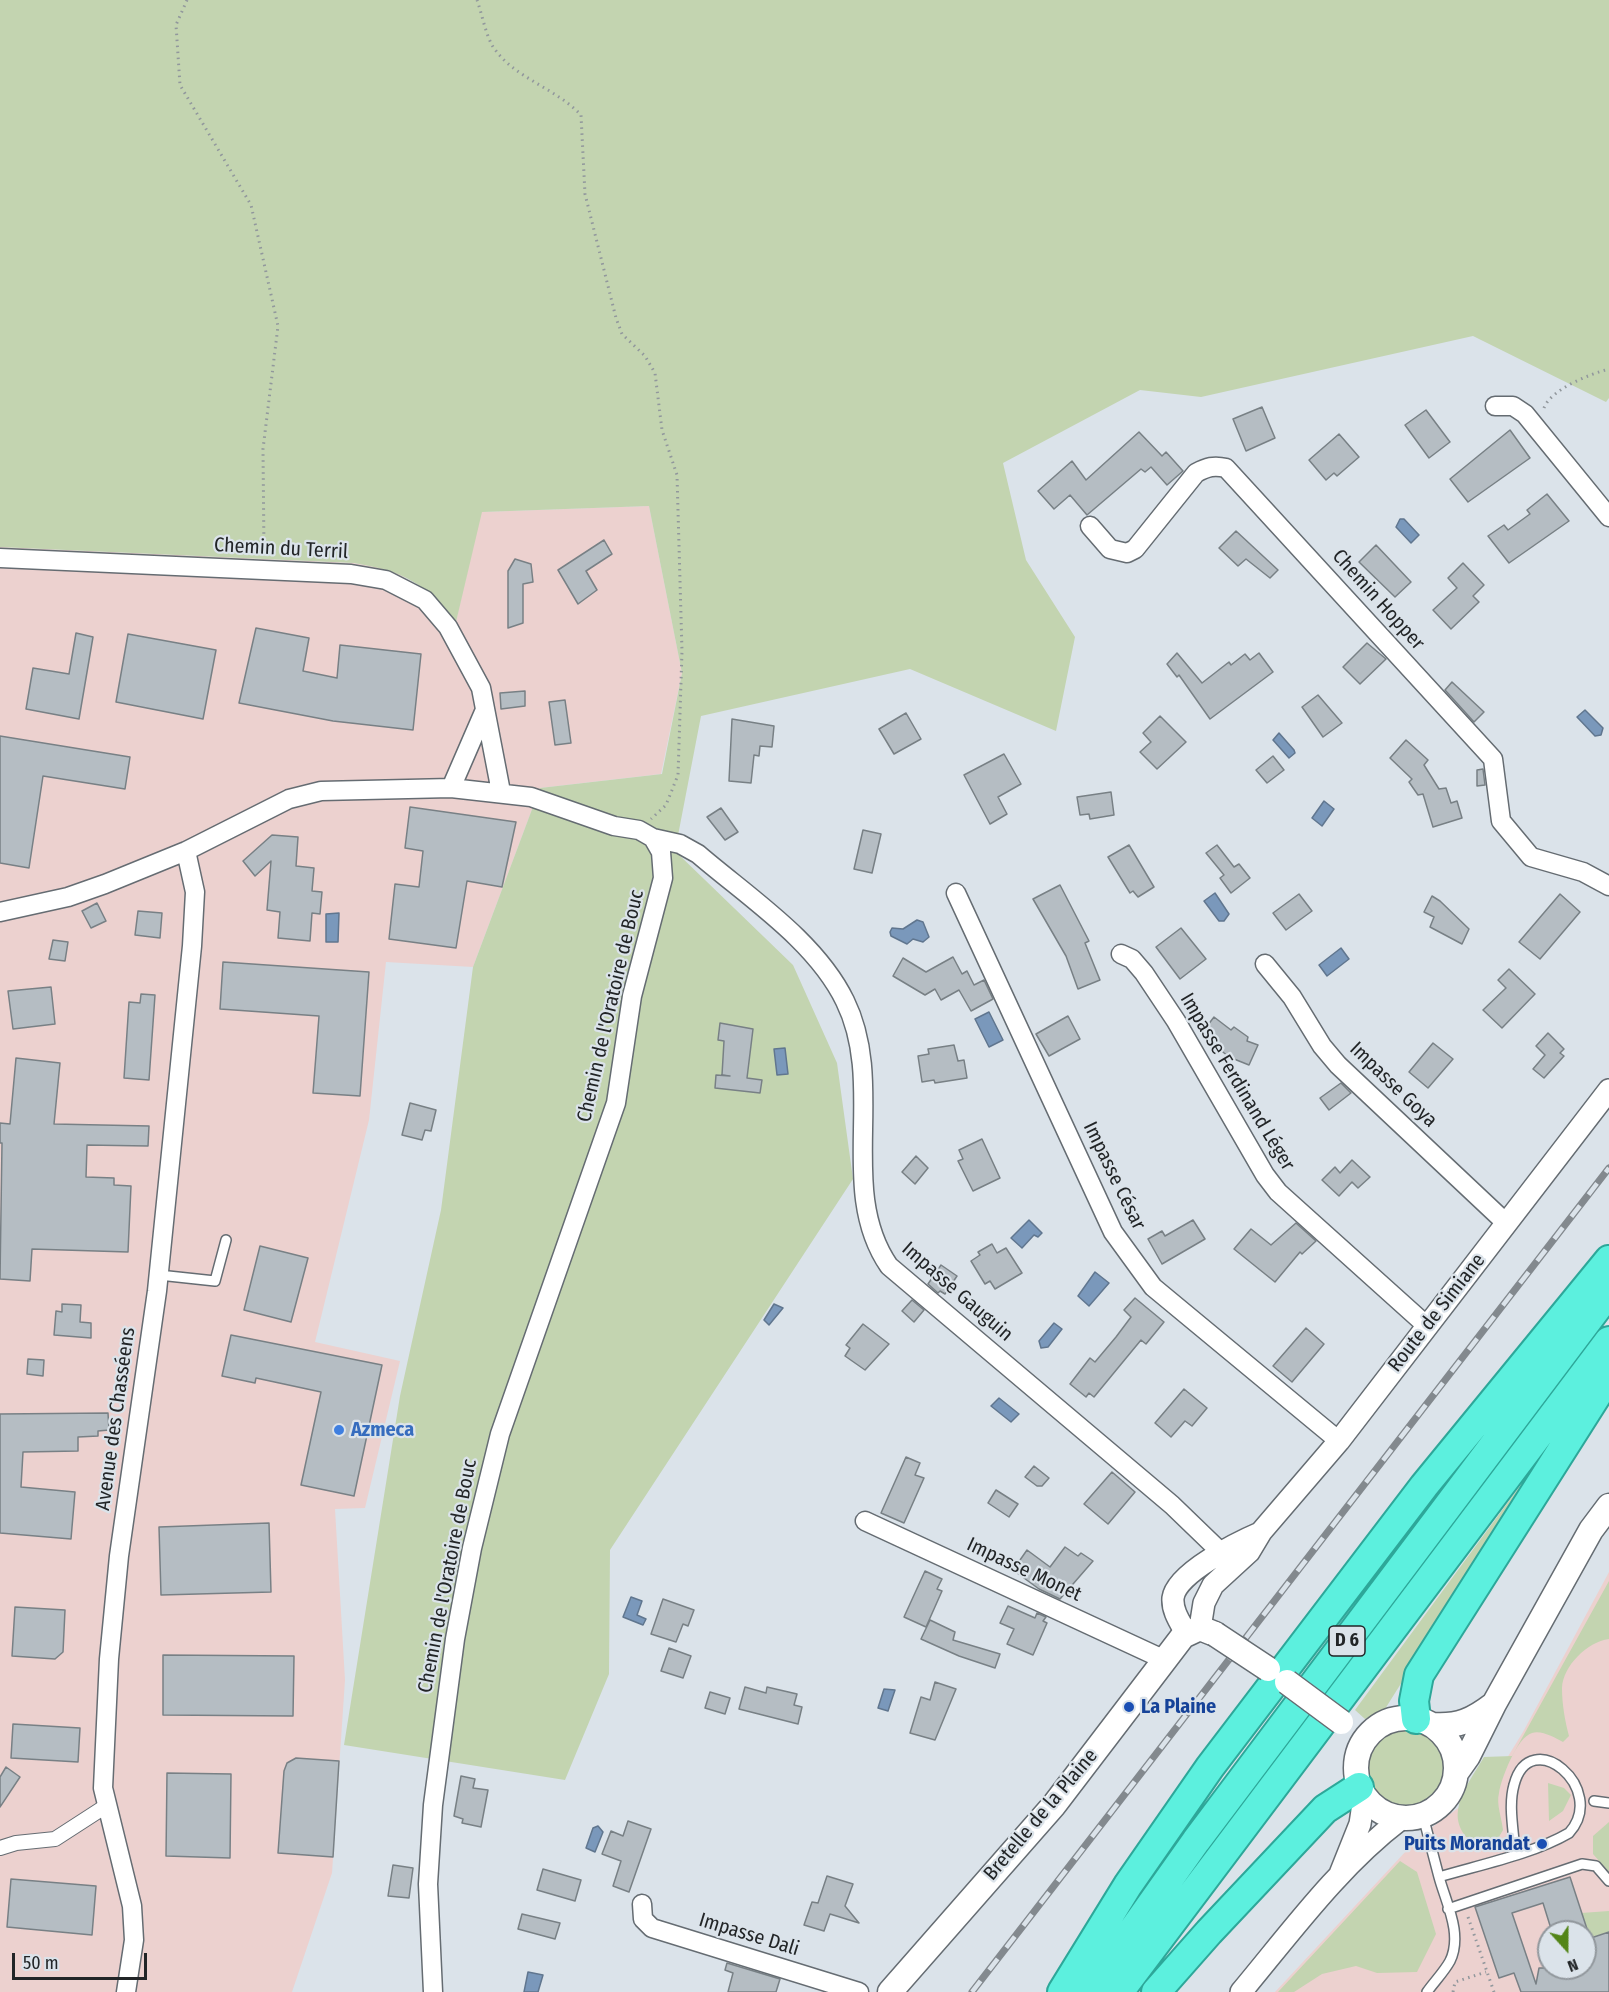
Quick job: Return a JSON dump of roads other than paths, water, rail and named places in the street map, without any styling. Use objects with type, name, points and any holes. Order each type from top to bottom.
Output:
[{"type":"highway","points":[[1062,1992],[1135,1875],[1210,1767],[1278,1676],[1424,1486],[1609,1260]]},
{"type":"highway","name":"D 6","points":[[1089,1992],[1196,1841],[1609,1292]]},
{"type":"highway","name":"D 6","points":[[1119,1992],[1609,1341]]},
{"type":"highway","points":[[1424,1722],[1414,1701],[1419,1676],[1609,1376]]},
{"type":"highway","points":[[1156,1992],[1224,1915],[1325,1809],[1361,1792]]},
{"type":"main road","points":[[1456,1773],[1468,1756],[1494,1704],[1591,1530],[1609,1506]]},
{"type":"main road","points":[[1200,1632],[1278,1676],[1365,1739]]},
{"type":"main road","name":"Bretelle de la Plaine","points":[[890,1992],[1054,1805],[1165,1660],[1200,1632]]},
{"type":"main road","points":[[1424,1722],[1446,1738],[1455,1755],[1456,1773],[1451,1792],[1439,1807],[1412,1818],[1380,1812],[1361,1792],[1355,1770],[1357,1754],[1365,1739],[1379,1726],[1397,1719],[1424,1722],[1452,1726],[1473,1720],[1494,1704]]},
{"type":"street","points":[[1495,406],[1513,406],[1525,414],[1609,517]]},
{"type":"street","name":"Chemin Hopper","points":[[1090,526],[1110,549],[1127,554],[1135,549],[1196,473],[1216,465],[1226,468],[1492,759],[1501,821],[1531,857],[1583,872],[1609,886]]},
{"type":"street","name":"Chemin du Terril","points":[[0,558],[351,574],[386,580],[425,600],[448,627],[466,657],[481,688],[501,792]]},
{"type":"street","points":[[451,788],[484,712]]},
{"type":"street","points":[[0,912],[68,897],[186,851],[289,799],[321,791],[451,788],[501,792],[531,796],[602,823],[646,834]]},
{"type":"street","name":"Impasse Gauguin","points":[[646,834],[680,844],[698,854],[810,950],[845,1001],[862,1054],[864,1207],[876,1248],[889,1266],[1172,1505],[1228,1559]]},
{"type":"street","name":"Chemin de l'Oratoire de Bouc","points":[[433,1992],[428,1884],[433,1805],[455,1638],[472,1548],[500,1434],[616,1103],[632,996],[663,878],[661,852],[646,834]]},
{"type":"street","name":"Avenue des Chasséens","points":[[126,1992],[134,1940],[132,1906],[103,1788],[104,1728],[118,1556],[159,1275],[192,946],[195,892],[186,851]]},
{"type":"street","name":"Impasse César","points":[[956,893],[1113,1232],[1153,1287],[1339,1441]]},
{"type":"street","name":"Impasse Ferdinand Léger","points":[[1121,954],[1132,959],[1144,973],[1176,1021],[1265,1175],[1278,1192],[1427,1326]]},
{"type":"street","name":"Impasse Goya","points":[[1265,964],[1293,997],[1322,1046],[1338,1065],[1506,1224]]},
{"type":"street","name":"Route de Simiane","points":[[1200,1632],[1174,1610],[1175,1592],[1184,1578],[1249,1552],[1261,1532],[1339,1441],[1609,1090]]},
{"type":"street","name":"Impasse Monet","points":[[865,1521],[1165,1660]]},
{"type":"street","name":"Route de Simiane","points":[[1200,1632],[1204,1603],[1228,1559]]},
{"type":"street","points":[[1340,1875],[1360,1824],[1361,1792]]},
{"type":"street","points":[[0,1848],[16,1843],[55,1839],[106,1806]]},
{"type":"street","points":[[1241,1992],[1340,1875],[1381,1833],[1412,1818]]},
{"type":"street","name":"Impasse Dali","points":[[642,1904],[643,1918],[652,1928],[859,1992]]},
{"type":"lane","points":[[159,1275],[215,1281],[226,1240]]},
{"type":"lane","points":[[1515,1853],[1512,1799],[1514,1783],[1524,1769],[1538,1761],[1566,1762],[1574,1767]]},
{"type":"lane","points":[[1439,1877],[1569,1833],[1584,1819],[1593,1797],[1609,1803]]},
{"type":"lane","points":[[1412,1818],[1439,1877],[1456,1944],[1449,1962],[1427,1992]]},
{"type":"lane","points":[[1448,1909],[1582,1864],[1596,1866],[1609,1881]]},
{"type":"water","points":[[1400,519],[1404,519],[1419,535],[1411,543],[1396,527]]},
{"type":"water","points":[[1585,710],[1603,728],[1601,735],[1595,736],[1577,717]]},
{"type":"water","points":[[1279,733],[1294,750],[1295,753],[1289,758],[1273,740]]},
{"type":"water","points":[[1324,801],[1334,809],[1322,826],[1312,818]]},
{"type":"water","points":[[1215,893],[1229,914],[1224,921],[1219,921],[1204,901]]},
{"type":"water","points":[[339,913],[338,942],[326,942],[326,914]]},
{"type":"water","points":[[917,920],[923,922],[929,937],[923,942],[913,939],[907,944],[891,936],[892,928],[903,929]]},
{"type":"water","points":[[1341,948],[1349,959],[1327,976],[1319,965]]},
{"type":"water","points":[[989,1012],[1003,1040],[989,1047],[975,1019]]},
{"type":"water","points":[[785,1048],[788,1074],[777,1075],[774,1049]]},
{"type":"water","points":[[1029,1220],[1042,1233],[1038,1237],[1034,1235],[1022,1248],[1011,1238]]},
{"type":"water","points":[[1095,1272],[1109,1283],[1089,1306],[1078,1296]]},
{"type":"water","points":[[774,1304],[783,1308],[769,1325],[764,1320]]},
{"type":"water","points":[[1054,1323],[1062,1329],[1048,1347],[1041,1348],[1039,1341]]},
{"type":"water","points":[[999,1398],[1019,1414],[1011,1422],[991,1406]]},
{"type":"water","points":[[631,1597],[642,1601],[637,1615],[646,1619],[643,1625],[623,1617]]},
{"type":"water","points":[[884,1689],[895,1690],[888,1711],[878,1708]]},
{"type":"water","points":[[598,1826],[603,1832],[595,1852],[586,1848],[593,1828]]},
{"type":"water","points":[[528,1972],[543,1975],[538,1992],[524,1992]]},
{"type":"railway","points":[[972,1992],[1609,1168]]},
{"type":"place","name":"Azmeca","points":[[339,1430]]},
{"type":"place","name":"La Plaine","points":[[1129,1707]]},
{"type":"place","name":"Puits Morandat","points":[[1542,1844]]}]
